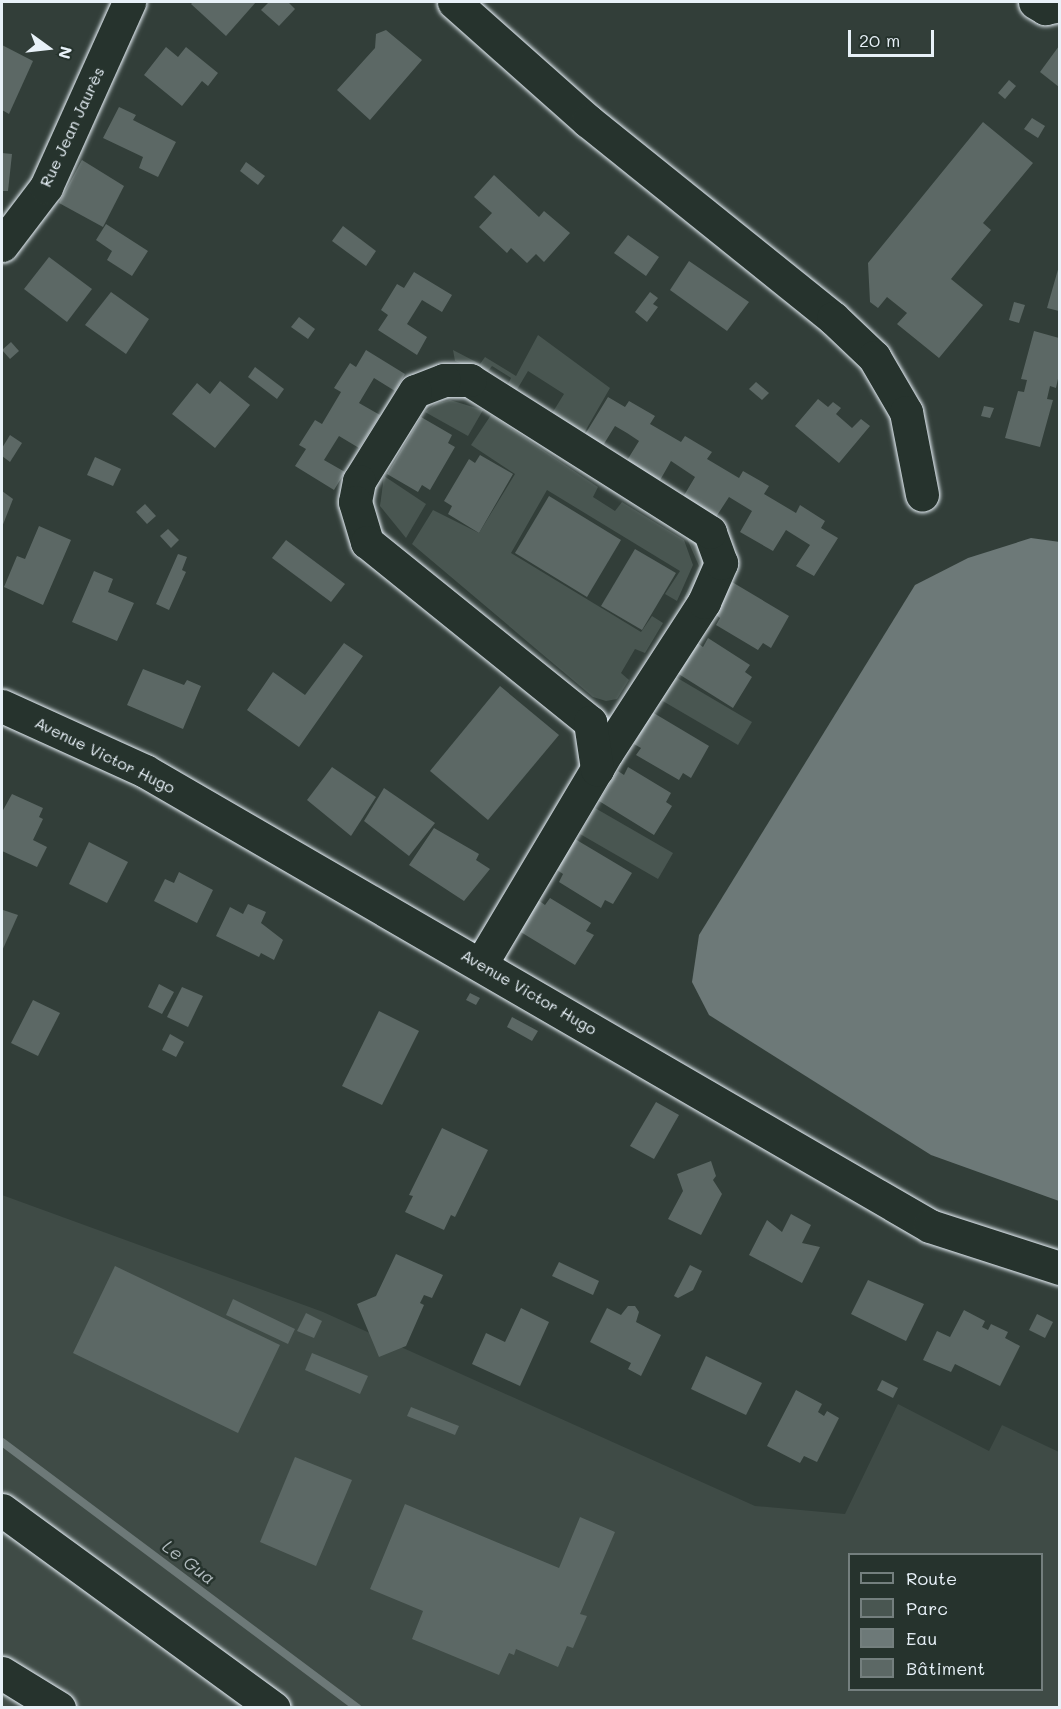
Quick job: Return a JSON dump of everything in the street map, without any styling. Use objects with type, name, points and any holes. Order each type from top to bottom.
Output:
[{"type":"main road","name":"Rue Jean Jaurès","points":[[2,244],[46,187],[129,2]]},
{"type":"main road","points":[[454,2],[588,121],[833,318],[874,357],[906,412],[922,494]]},
{"type":"main road","points":[[1035,2],[1045,8],[1059,5]]},
{"type":"main road","points":[[481,963],[597,769],[709,592],[721,563],[710,532],[470,380],[444,380],[415,392],[359,481],[355,502],[367,542],[590,722],[628,720]]},
{"type":"main road","name":"Avenue Victor Hugo","points":[[2,706],[146,771],[481,963],[930,1226],[1059,1268]]},
{"type":"main road","points":[[590,722],[597,769]]},
{"type":"main road","points":[[2,1510],[274,1707]]},
{"type":"main road","points":[[2,1672],[59,1707]]},
{"type":"shaded area","points":[[2,1195],[323,1312],[755,1506],[845,1514],[898,1404],[989,1451],[1002,1425],[1059,1452],[1059,1707],[2,1707]]},
{"type":"green space","points":[[538,335],[610,388],[583,435],[551,415],[564,394],[528,371],[515,393],[506,388],[511,378],[492,366],[486,374],[455,361],[453,350],[480,364],[485,357],[516,376]]},
{"type":"green space","points":[[450,400],[483,410],[468,436],[425,412],[435,404]]},
{"type":"green space","points":[[491,415],[598,487],[593,497],[615,511],[622,502],[684,540],[693,565],[677,601],[665,594],[680,571],[547,490],[511,553],[641,632],[652,616],[663,623],[645,653],[635,649],[621,673],[629,680],[617,699],[606,701],[593,697],[412,544],[433,510],[479,533],[515,474],[471,445]]},
{"type":"green space","points":[[384,476],[426,504],[406,538],[380,506]]},
{"type":"green space","points":[[690,526],[708,562],[692,605],[684,598],[699,566],[685,534]]},
{"type":"green space","points":[[674,676],[752,722],[738,745],[661,700]]},
{"type":"green space","points":[[595,808],[673,853],[658,879],[580,834]]},
{"type":"water","points":[[1031,538],[1060,542],[1059,1201],[931,1155],[709,1015],[692,982],[699,935],[915,585],[968,558]]},
{"type":"building","points":[[193,2],[256,2],[226,36],[191,4]]},
{"type":"building","points":[[269,2],[288,2],[295,9],[279,26],[261,10]]},
{"type":"building","points":[[386,30],[422,60],[370,120],[337,90],[375,48],[376,34]]},
{"type":"building","points":[[2,45],[33,61],[9,114],[2,110]]},
{"type":"building","points":[[1059,46],[1059,87],[1040,72]]},
{"type":"building","points":[[166,47],[178,57],[186,47],[218,73],[208,86],[202,81],[182,106],[144,75]]},
{"type":"building","points":[[1009,80],[1016,86],[1005,99],[998,93]]},
{"type":"building","points":[[119,107],[136,115],[133,120],[176,142],[158,177],[139,168],[143,157],[103,138]]},
{"type":"building","points":[[1032,118],[1045,126],[1038,138],[1024,129]]},
{"type":"building","points":[[983,122],[1033,163],[983,223],[991,230],[951,279],[983,305],[939,358],[897,324],[907,313],[887,297],[878,308],[870,302],[868,263]]},
{"type":"building","points":[[2,153],[12,154],[8,191],[2,191]]},
{"type":"building","points":[[82,160],[124,186],[103,227],[59,203]]},
{"type":"building","points":[[246,162],[265,176],[258,185],[240,171]]},
{"type":"building","points":[[494,175],[539,217],[544,211],[570,233],[544,262],[536,254],[527,263],[511,248],[507,253],[479,227],[492,213],[474,197]]},
{"type":"building","points":[[106,224],[148,251],[132,276],[107,260],[112,251],[96,240]]},
{"type":"building","points":[[343,226],[376,251],[366,266],[332,241]]},
{"type":"building","points":[[628,235],[659,257],[646,276],[614,253]]},
{"type":"building","points":[[49,257],[92,289],[67,322],[24,289]]},
{"type":"building","points":[[689,261],[749,302],[727,331],[670,290]]},
{"type":"building","points":[[1059,266],[1059,311],[1047,308]]},
{"type":"building","points":[[414,272],[452,295],[442,312],[422,300],[407,324],[427,337],[417,355],[378,330],[388,315],[381,310],[397,284],[404,288]]},
{"type":"building","points":[[111,292],[149,319],[126,354],[85,325]]},
{"type":"building","points":[[650,292],[658,298],[653,304],[658,307],[647,322],[635,312]]},
{"type":"building","points":[[1014,302],[1025,305],[1019,323],[1009,320]]},
{"type":"building","points":[[299,317],[315,329],[308,339],[291,327]]},
{"type":"building","points":[[1034,331],[1059,338],[1059,374],[1056,388],[1050,386],[1047,399],[1053,400],[1040,447],[1005,438],[1018,391],[1024,392],[1027,380],[1021,379]]},
{"type":"building","points":[[11,342],[19,351],[10,359],[2,350]]},
{"type":"building","points":[[366,350],[405,374],[395,391],[374,378],[359,403],[380,415],[359,448],[339,436],[324,460],[345,472],[334,490],[295,466],[306,449],[299,445],[315,420],[322,424],[341,392],[334,388],[350,363],[356,367]]},
{"type":"building","points":[[255,367],[284,389],[277,399],[248,377]]},
{"type":"building","points":[[220,381],[250,405],[215,448],[172,414],[197,383],[210,394]]},
{"type":"building","points":[[756,382],[769,393],[762,400],[749,389]]},
{"type":"building","points":[[608,397],[625,407],[629,401],[655,416],[650,424],[681,442],[685,436],[712,452],[707,459],[739,478],[743,471],[769,486],[764,494],[796,513],[800,505],[825,521],[821,528],[838,538],[814,576],[796,566],[810,545],[786,530],[773,551],[740,532],[752,511],[729,497],[716,517],[683,497],[695,477],[671,461],[659,482],[626,462],[639,441],[627,433],[615,426],[602,447],[584,436]]},
{"type":"building","points":[[818,399],[828,407],[833,402],[841,408],[836,414],[852,428],[861,419],[870,426],[839,463],[795,426]]},
{"type":"building","points":[[984,406],[994,408],[990,418],[981,416]]},
{"type":"building","points":[[421,417],[452,435],[448,443],[455,447],[430,490],[422,485],[418,492],[387,474]]},
{"type":"building","points":[[10,435],[22,443],[10,462],[2,456],[2,448]]},
{"type":"building","points":[[480,455],[513,474],[479,533],[448,514],[452,506],[444,501],[469,459],[475,463]]},
{"type":"building","points":[[95,457],[121,469],[113,486],[87,475]]},
{"type":"building","points":[[2,491],[13,499],[2,527]]},
{"type":"building","points":[[549,496],[621,540],[587,597],[515,553]]},
{"type":"building","points":[[145,504],[156,516],[147,524],[136,512]]},
{"type":"building","points":[[39,526],[71,540],[43,605],[4,587],[17,556],[25,559]]},
{"type":"building","points":[[168,529],[179,540],[171,548],[160,536]]},
{"type":"building","points":[[286,540],[345,584],[331,602],[272,558]]},
{"type":"building","points":[[635,549],[676,573],[642,630],[601,606]]},
{"type":"building","points":[[178,554],[187,557],[182,570],[186,572],[169,610],[156,604]]},
{"type":"building","points":[[94,571],[113,579],[108,592],[134,603],[117,641],[72,622]]},
{"type":"building","points":[[732,582],[789,616],[771,648],[763,643],[758,650],[716,625],[720,618],[714,613]]},
{"type":"building","points":[[708,638],[750,665],[745,672],[752,677],[733,708],[677,673],[696,642],[703,647]]},
{"type":"building","points":[[344,643],[363,656],[299,747],[247,710],[273,672],[305,695]]},
{"type":"building","points":[[143,669],[184,685],[187,680],[201,686],[183,729],[127,705]]},
{"type":"building","points":[[500,686],[559,735],[488,820],[430,771]]},
{"type":"building","points":[[652,712],[709,746],[691,778],[683,773],[679,780],[636,755],[641,748],[634,744]]},
{"type":"building","points":[[332,767],[376,797],[351,836],[307,800]]},
{"type":"building","points":[[628,767],[671,793],[666,802],[672,806],[654,835],[599,801],[618,771],[624,775]]},
{"type":"building","points":[[384,788],[435,823],[409,856],[364,821]]},
{"type":"building","points":[[12,794],[43,808],[39,817],[43,819],[33,840],[47,847],[37,867],[2,851],[2,812]]},
{"type":"building","points":[[434,828],[479,854],[476,860],[490,869],[464,901],[409,865]]},
{"type":"building","points":[[575,839],[632,873],[613,904],[605,900],[601,908],[559,882],[563,874],[557,870]]},
{"type":"building","points":[[89,842],[128,862],[107,903],[69,884]]},
{"type":"building","points":[[179,872],[213,890],[197,923],[154,901],[165,879],[174,883]]},
{"type":"building","points":[[550,898],[591,923],[586,931],[594,935],[575,965],[519,931],[538,900],[545,905]]},
{"type":"building","points":[[248,904],[266,912],[261,923],[283,940],[274,960],[261,953],[259,957],[216,936],[230,907],[243,914]]},
{"type":"building","points":[[3,910],[18,915],[2,951],[2,914]]},
{"type":"building","points":[[159,984],[174,992],[162,1014],[148,1007]]},
{"type":"building","points":[[182,987],[203,996],[188,1027],[167,1017]]},
{"type":"building","points":[[470,993],[480,998],[476,1005],[466,1000]]},
{"type":"building","points":[[33,1000],[60,1013],[38,1056],[11,1043]]},
{"type":"building","points":[[379,1011],[419,1031],[382,1105],[342,1086]]},
{"type":"building","points":[[512,1017],[538,1031],[532,1041],[507,1027]]},
{"type":"building","points":[[170,1034],[184,1042],[176,1057],[162,1050]]},
{"type":"building","points":[[656,1102],[679,1115],[654,1159],[630,1146]]},
{"type":"building","points":[[442,1128],[488,1150],[455,1217],[451,1215],[444,1230],[405,1212],[413,1196],[409,1195]]},
{"type":"building","points":[[711,1161],[716,1176],[713,1180],[722,1194],[701,1235],[668,1219],[683,1191],[677,1174]]},
{"type":"building","points":[[791,1214],[811,1225],[802,1243],[820,1247],[802,1283],[749,1255],[767,1220],[782,1232]]},
{"type":"building","points":[[396,1254],[443,1275],[432,1298],[424,1295],[420,1303],[424,1305],[406,1346],[379,1357],[357,1304],[376,1296]]},
{"type":"building","points":[[559,1262],[599,1281],[593,1295],[552,1276]]},
{"type":"building","points":[[690,1265],[702,1271],[693,1290],[678,1298],[674,1296]]},
{"type":"building","points":[[115,1266],[280,1345],[238,1433],[73,1353]]},
{"type":"building","points":[[868,1280],[924,1304],[906,1341],[851,1314]]},
{"type":"building","points":[[233,1299],[295,1329],[288,1344],[226,1315]]},
{"type":"building","points":[[628,1306],[635,1306],[639,1312],[636,1322],[661,1335],[641,1376],[628,1369],[631,1363],[590,1342],[607,1308],[621,1315]]},
{"type":"building","points":[[521,1308],[549,1322],[520,1386],[472,1364],[486,1333],[505,1342]]},
{"type":"building","points":[[964,1310],[985,1321],[982,1327],[988,1330],[991,1324],[1008,1332],[1005,1338],[1020,1346],[1000,1386],[955,1364],[951,1372],[923,1360],[937,1331],[950,1337]]},
{"type":"building","points":[[306,1313],[322,1321],[314,1338],[297,1331]]},
{"type":"building","points":[[1037,1314],[1053,1322],[1045,1338],[1029,1330]]},
{"type":"building","points":[[312,1353],[368,1376],[360,1394],[305,1370]]},
{"type":"building","points":[[706,1356],[762,1383],[746,1415],[691,1389]]},
{"type":"building","points":[[882,1380],[898,1388],[893,1398],[877,1390]]},
{"type":"building","points":[[796,1390],[822,1404],[818,1412],[824,1416],[827,1411],[839,1418],[817,1462],[804,1456],[800,1463],[767,1446]]},
{"type":"building","points":[[411,1407],[459,1426],[455,1435],[407,1416]]},
{"type":"building","points":[[295,1457],[352,1480],[316,1566],[260,1542]]},
{"type":"building","points":[[405,1504],[559,1568],[580,1517],[615,1532],[580,1614],[587,1616],[573,1648],[567,1646],[558,1667],[516,1649],[514,1655],[509,1653],[499,1675],[412,1639],[423,1611],[370,1589]]},
{"type":"waterway","name":"Le Gua","points":[[2,1442],[358,1708]]}]
